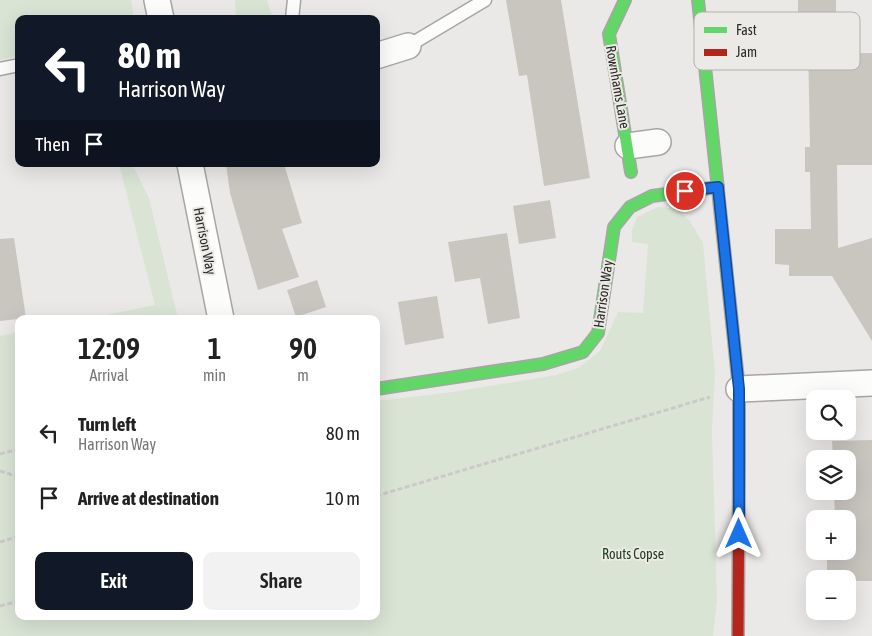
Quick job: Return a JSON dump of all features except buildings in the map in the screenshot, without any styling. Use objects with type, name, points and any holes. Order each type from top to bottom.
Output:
[{"type":"street","points":[[157,0],[160,15]]},
{"type":"street","name":"Rownhams Lane","points":[[624,0],[609,34],[631,172]]},
{"type":"street","points":[[380,55],[408,46]]},
{"type":"street","points":[[705,70],[739,389],[738,636]]},
{"type":"street","name":"Rownhams Lane","points":[[628,146],[658,142]]},
{"type":"street","name":"Harrison Way","points":[[191,167],[220,315]]},
{"type":"street","name":"Harrison Way","points":[[380,388],[543,364],[583,352],[598,333],[614,228],[630,207],[652,196],[718,187]]},
{"type":"street","points":[[739,389],[872,383]]},
{"type":"lane","points":[[292,15],[294,0]]},
{"type":"lane","points":[[408,46],[485,0]]},
{"type":"lane","points":[[0,69],[15,66]]},
{"type":"path","points":[[380,495],[739,389]]},
{"type":"path","points":[[0,454],[15,450]]},
{"type":"path","points":[[0,471],[15,476]]},
{"type":"path","points":[[0,542],[15,537]]},
{"type":"path","points":[[0,606],[15,602]]},
{"type":"green space","points":[[0,0],[131,0],[133,15],[15,15],[15,57],[0,60]]},
{"type":"green space","points":[[235,0],[267,0],[272,15],[236,15]]},
{"type":"green space","points":[[120,167],[134,167],[149,198],[177,315],[106,315],[155,305]]},
{"type":"green space","name":"Routs Copse","points":[[658,207],[677,208],[690,221],[703,243],[715,373],[712,430],[717,600],[713,636],[0,636],[0,336],[15,333],[15,620],[380,620],[380,401],[453,392],[556,375],[578,368],[600,351],[618,312],[643,313],[648,244],[632,242],[632,230],[637,217]]},
{"type":"traffic: fast","points":[[625,0],[609,34],[631,172]]},
{"type":"traffic: fast","points":[[698,0],[699,12]]},
{"type":"traffic: fast","points":[[705,70],[739,389],[739,465]]},
{"type":"traffic: fast","points":[[380,388],[543,364],[583,352],[598,333],[614,227],[630,207],[652,196],[718,187]]},
{"type":"traffic: jam","points":[[738,636],[739,465]]},
{"type":"route","points":[[685,191],[718,187],[739,389],[739,534]]}]
